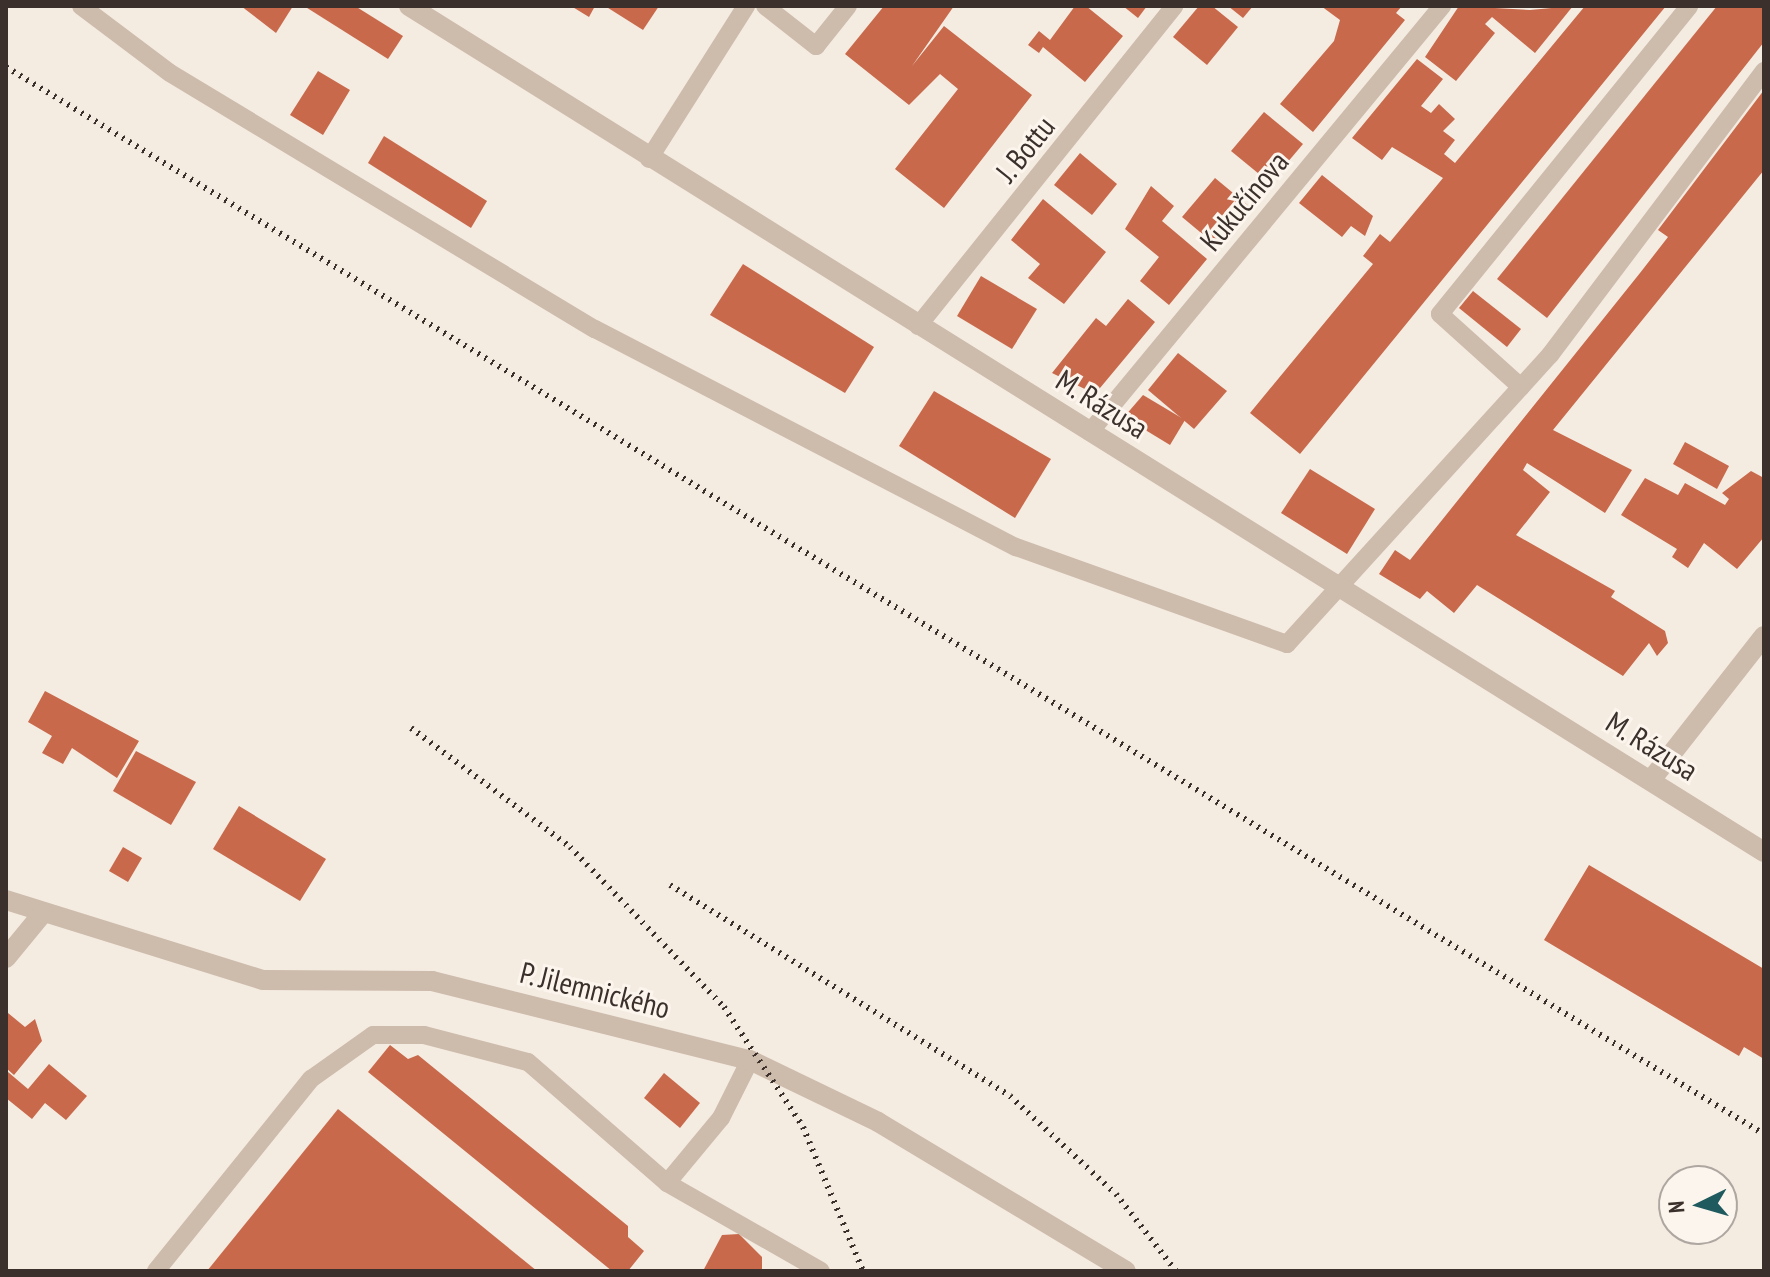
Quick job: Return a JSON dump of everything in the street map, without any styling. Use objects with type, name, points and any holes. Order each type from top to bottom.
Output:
[{"type":"street","name":"M. Rázusa","points":[[409,6],[649,159],[1764,852]]},
{"type":"street","points":[[1651,780],[1764,636]]},
{"type":"street","name":"P. Jilemnického","points":[[6,900],[263,980],[432,981],[750,1060],[878,1122],[1126,1271]]},
{"type":"street","points":[[6,958],[43,913]]},
{"type":"lane","points":[[81,6],[170,73],[595,329],[1016,547],[1287,644],[1521,387],[1764,71]]},
{"type":"lane","points":[[649,159],[746,6]]},
{"type":"lane","points":[[765,6],[816,46],[848,6]]},
{"type":"lane","name":"J. Bottu","points":[[918,326],[1174,6]]},
{"type":"lane","name":"Kukučínova","points":[[1090,432],[1442,6]]},
{"type":"lane","points":[[1521,387],[1440,314],[1689,6]]},
{"type":"lane","points":[[156,1271],[311,1079],[373,1035],[424,1035],[528,1062],[667,1183],[821,1271]]},
{"type":"lane","points":[[667,1183],[721,1118],[750,1060]]},
{"type":"building","points":[[241,6],[293,6],[276,33]]},
{"type":"building","points":[[304,6],[355,6],[403,36],[388,59]]},
{"type":"building","points":[[571,6],[595,6],[589,17]]},
{"type":"building","points":[[605,6],[659,6],[643,30]]},
{"type":"building","points":[[884,6],[954,6],[912,66],[944,26],[1032,95],[944,208],[895,169],[958,89],[940,74],[909,105],[845,54]]},
{"type":"building","points":[[1075,6],[1086,6],[1123,36],[1085,82],[1043,47],[1039,53],[1028,45],[1039,31],[1050,40]]},
{"type":"building","points":[[1123,6],[1147,6],[1138,18]]},
{"type":"building","points":[[1199,6],[1212,6],[1238,27],[1207,65],[1173,37]]},
{"type":"building","points":[[1228,6],[1253,6],[1243,18]]},
{"type":"building","points":[[1321,6],[1402,6],[1396,13],[1405,20],[1313,132],[1280,104],[1334,41],[1340,20]]},
{"type":"building","points":[[1459,6],[1530,10],[1573,6],[1535,53],[1492,17],[1485,24],[1495,33],[1456,81],[1425,57]]},
{"type":"building","points":[[1585,6],[1666,6],[1300,454],[1250,413],[1373,264],[1363,256],[1380,234],[1390,242],[1443,178],[1392,147],[1382,160],[1352,138],[1417,59],[1443,79],[1421,106],[1431,113],[1439,104],[1455,119],[1443,131],[1455,140],[1444,154],[1455,163]]},
{"type":"building","points":[[1717,6],[1764,6],[1764,42],[1547,318],[1497,279]]},
{"type":"building","points":[[318,71],[350,90],[323,135],[290,115]]},
{"type":"building","points":[[1764,90],[1764,170],[1553,430],[1632,470],[1605,513],[1527,463],[1523,470],[1550,492],[1516,535],[1615,591],[1611,597],[1665,631],[1668,643],[1657,656],[1649,643],[1623,676],[1477,585],[1454,613],[1427,591],[1420,599],[1379,574],[1395,550],[1410,560],[1640,273],[1668,237],[1658,230]]},
{"type":"building","points":[[1264,112],[1303,144],[1270,183],[1231,151]]},
{"type":"building","points":[[384,136],[487,201],[471,228],[368,163]]},
{"type":"building","points":[[1080,153],[1117,184],[1092,215],[1054,185]]},
{"type":"building","points":[[1322,175],[1373,216],[1365,236],[1351,226],[1342,237],[1299,203]]},
{"type":"building","points":[[1215,178],[1250,207],[1218,247],[1182,217]]},
{"type":"building","points":[[1151,186],[1174,206],[1162,221],[1207,259],[1169,305],[1140,281],[1159,257],[1125,229]]},
{"type":"building","points":[[1043,199],[1106,252],[1064,304],[1028,278],[1040,264],[1011,240]]},
{"type":"building","points":[[743,264],[874,347],[845,393],[710,315]]},
{"type":"building","points":[[981,276],[1037,309],[1012,349],[957,316]]},
{"type":"building","points":[[1473,291],[1521,329],[1507,347],[1459,308]]},
{"type":"building","points":[[1128,299],[1155,322],[1095,394],[1052,373],[1096,318],[1106,326]]},
{"type":"building","points":[[1178,353],[1227,391],[1194,429],[1148,390]]},
{"type":"building","points":[[934,391],[1051,459],[1015,518],[899,446]]},
{"type":"building","points":[[1143,395],[1185,420],[1170,445],[1124,417]]},
{"type":"building","points":[[1685,442],[1729,466],[1717,489],[1673,464]]},
{"type":"building","points":[[1310,469],[1375,509],[1347,554],[1281,513]]},
{"type":"building","points":[[1751,471],[1764,478],[1764,537],[1737,569],[1704,543],[1688,568],[1672,557],[1677,549],[1621,515],[1645,478],[1678,495],[1685,483],[1725,505],[1729,499],[1722,493]]},
{"type":"building","points":[[45,691],[139,741],[117,778],[72,748],[63,764],[42,753],[52,736],[28,722]]},
{"type":"building","points":[[136,751],[196,782],[171,825],[113,791]]},
{"type":"building","points":[[239,806],[326,859],[300,901],[213,849]]},
{"type":"building","points":[[123,847],[142,858],[128,882],[109,871]]},
{"type":"building","points":[[1589,865],[1764,969],[1764,1059],[1744,1047],[1739,1056],[1544,940]]},
{"type":"building","points":[[8,1013],[25,1027],[35,1019],[42,1041],[14,1075],[6,1068]]},
{"type":"building","points":[[390,1045],[408,1059],[418,1055],[628,1226],[628,1237],[644,1251],[628,1271],[612,1271],[368,1072]]},
{"type":"building","points":[[49,1064],[87,1096],[66,1120],[45,1103],[32,1119],[6,1098],[8,1072],[28,1089]]},
{"type":"building","points":[[664,1073],[700,1103],[680,1128],[644,1098]]},
{"type":"building","points":[[338,1109],[537,1271],[207,1271]]},
{"type":"building","points":[[739,1234],[762,1257],[762,1271],[703,1271],[722,1235]]},
{"type":"railway","points":[[6,67],[1764,1134]]},
{"type":"railway","points":[[411,728],[570,847],[724,1007],[803,1127],[863,1271]]},
{"type":"railway","points":[[670,885],[1010,1096],[1116,1194],[1176,1271]]}]
